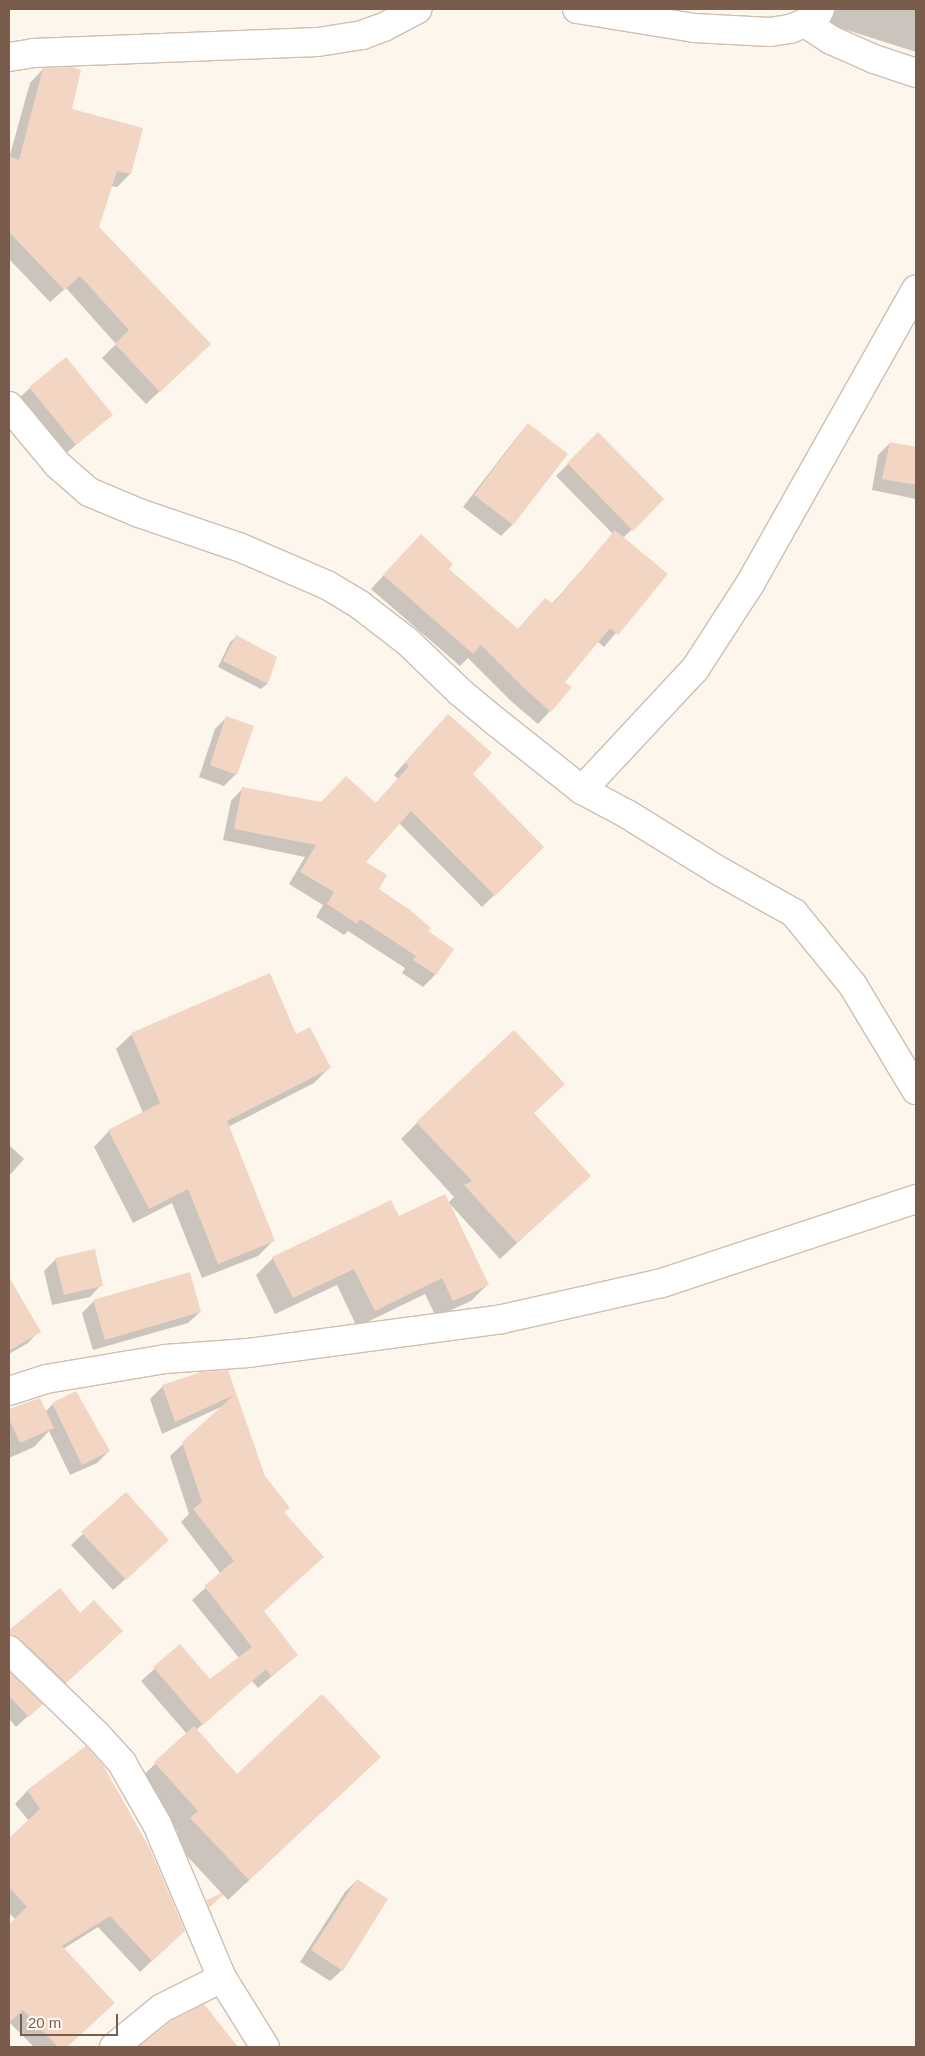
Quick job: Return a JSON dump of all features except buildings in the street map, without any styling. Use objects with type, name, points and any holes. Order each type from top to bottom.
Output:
[{"type":"street","points":[[9,57],[33,53],[318,42],[369,32],[384,27],[418,9]]},
{"type":"street","points":[[577,9],[694,28],[770,32],[782,32],[812,16],[832,40],[865,55],[916,73]]},
{"type":"street","points":[[582,790],[694,670],[750,584],[916,289]]},
{"type":"street","points":[[9,406],[58,465],[89,492],[171,525],[239,547],[326,585],[360,605],[408,642],[460,692],[582,790],[627,814],[721,872],[794,913],[852,984],[916,1090]]},
{"type":"street","points":[[9,1391],[46,1379],[165,1360],[248,1353],[502,1319],[662,1283],[916,1198]]},
{"type":"street","points":[[9,1650],[97,1735],[122,1763],[157,1824],[188,1891],[222,1978],[265,2047]]},
{"type":"street","points":[[114,2047],[162,2008],[222,1978]]}]
